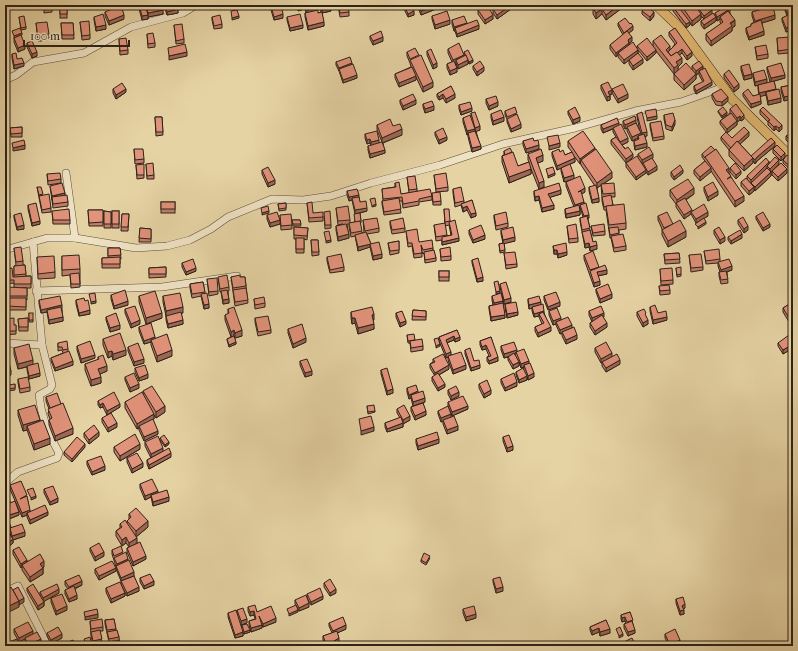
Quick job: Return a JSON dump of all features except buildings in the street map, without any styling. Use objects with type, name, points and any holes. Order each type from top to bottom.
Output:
[{"type":"main road","points":[[656,5],[680,28],[732,99],[793,159]]},
{"type":"street","points":[[5,80],[16,75],[34,62],[84,52],[131,27],[183,13],[196,5]]},
{"type":"street","points":[[5,250],[47,238],[75,238],[136,248],[167,246],[190,240],[228,217],[272,199],[303,200],[331,196],[371,183],[440,165],[503,144],[575,128],[635,111],[681,102],[724,87]]},
{"type":"street","points":[[66,173],[75,238]]},
{"type":"street","points":[[6,480],[18,472],[57,458],[59,453],[54,444],[40,406],[39,395],[50,389],[52,385],[42,345],[36,291],[33,242]]},
{"type":"street","points":[[36,291],[162,287],[237,276]]},
{"type":"street","points":[[5,343],[42,345]]},
{"type":"street","points":[[5,592],[18,586],[48,646]]}]
